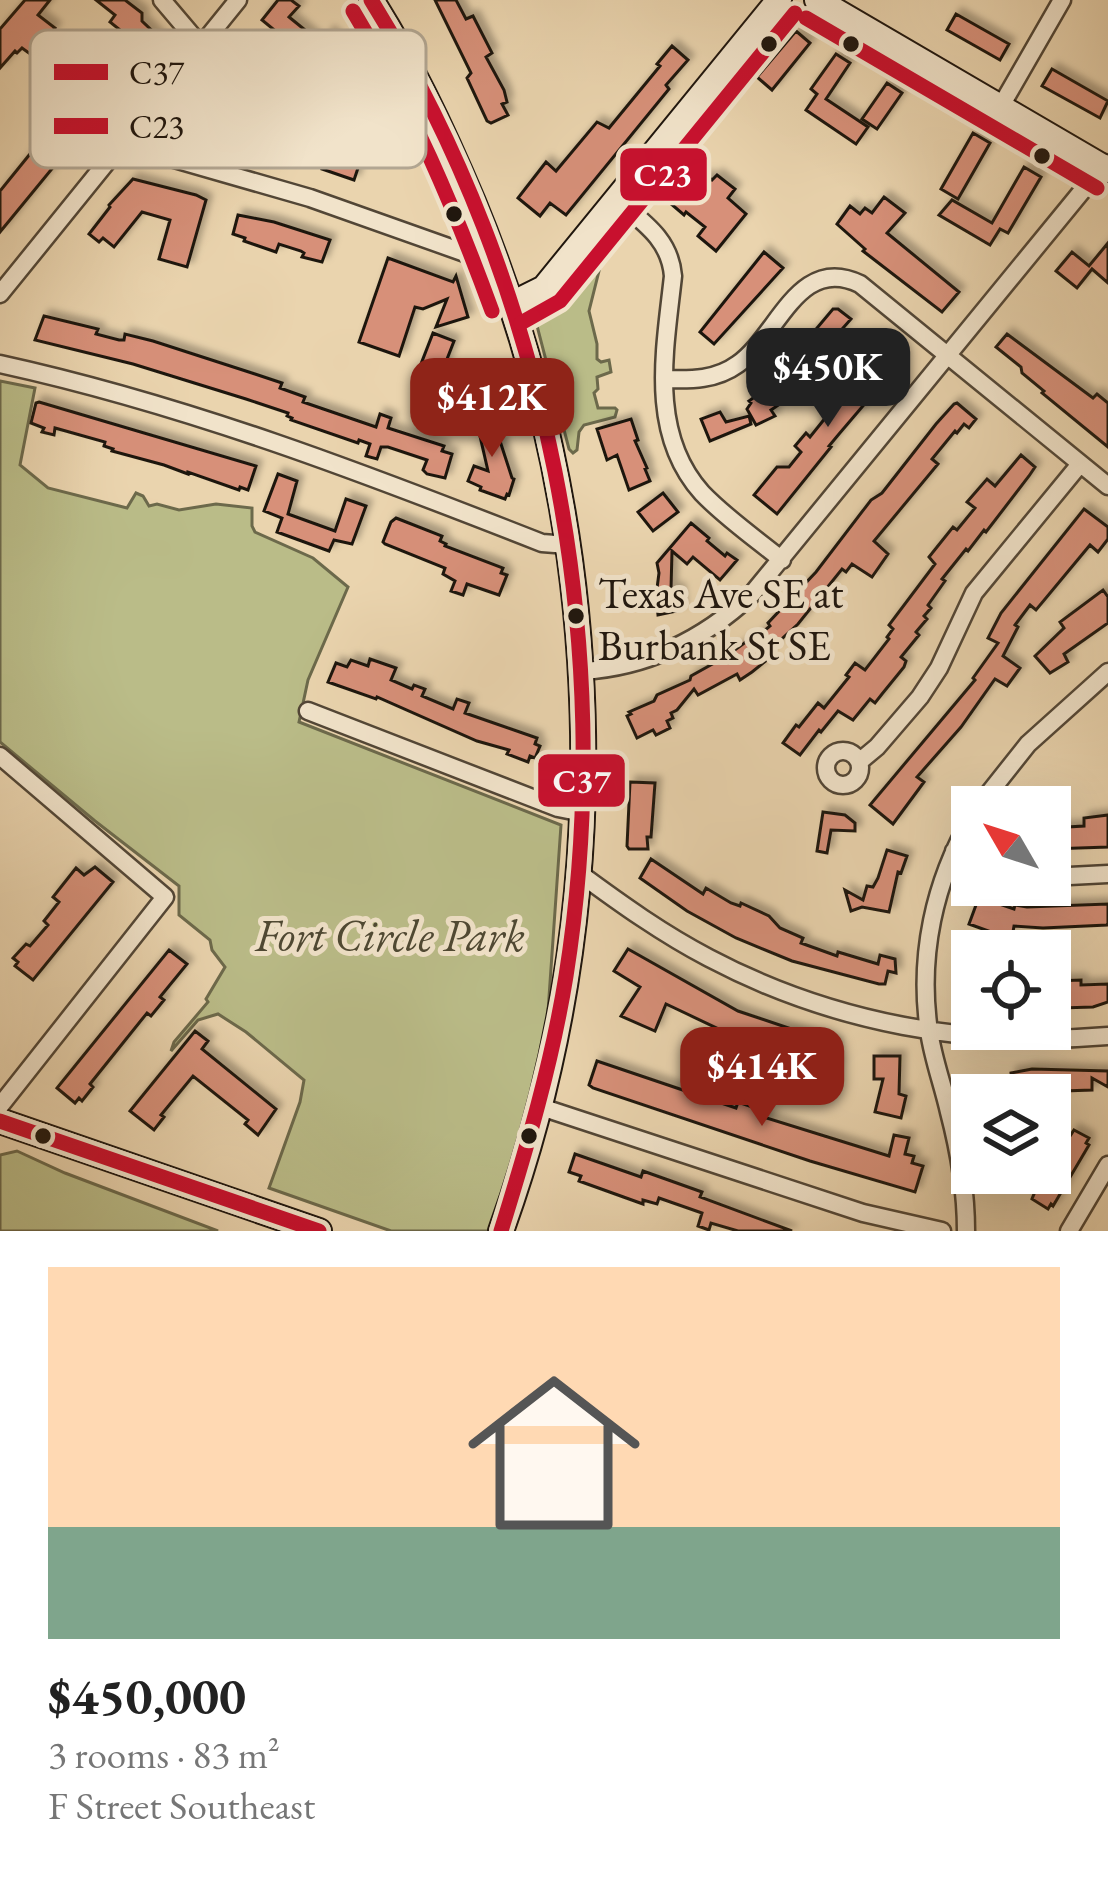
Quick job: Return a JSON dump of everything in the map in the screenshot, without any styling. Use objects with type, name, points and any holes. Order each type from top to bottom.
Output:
[{"type":"main road","points":[[371,0],[389,30]]},
{"type":"main road","points":[[512,304],[544,288],[779,0]]},
{"type":"main road","points":[[817,0],[1106,165]]},
{"type":"main road","points":[[426,100],[493,250],[550,443],[568,545],[582,671],[583,813],[569,962],[542,1106],[501,1231]]},
{"type":"main road","points":[[0,1121],[319,1231]]},
{"type":"street","points":[[163,0],[188,30]]},
{"type":"street","points":[[214,30],[238,0]]},
{"type":"street","points":[[1001,106],[1062,0]]},
{"type":"street","points":[[582,671],[641,662],[689,642],[735,610],[782,560],[1106,165]]},
{"type":"street","points":[[0,294],[102,168]]},
{"type":"street","points":[[206,168],[310,198],[465,253],[493,250]]},
{"type":"street","points":[[617,200],[661,239],[671,260],[665,379],[665,418],[671,442],[705,496],[782,560]]},
{"type":"street","points":[[665,379],[699,379],[735,366],[802,291],[818,280],[842,277],[860,284],[1108,486]]},
{"type":"street","points":[[0,364],[214,421],[542,543],[568,545]]},
{"type":"street","points":[[860,762],[920,697],[939,668],[974,592],[1080,464]]},
{"type":"street","points":[[995,786],[1028,744],[1108,672]]},
{"type":"street","points":[[308,711],[558,808],[583,813]]},
{"type":"street","points":[[0,756],[165,897],[0,1106]]},
{"type":"street","points":[[951,859],[929,933],[926,976],[929,1031],[954,1132],[966,1231]]},
{"type":"street","points":[[580,873],[670,935],[740,974],[823,1006],[929,1031],[1010,1040],[1108,1036]]},
{"type":"street","points":[[1071,876],[1108,874]]},
{"type":"street","points":[[542,1106],[863,1213],[942,1231]]},
{"type":"street","points":[[1069,1231],[1108,1165]]},
{"type":"green space","points":[[602,248],[589,311],[597,359],[609,360],[611,372],[597,377],[594,393],[598,408],[617,410],[615,417],[584,425],[573,453],[536,322]]},
{"type":"green space","name":"Fort Circle Park","points":[[0,381],[35,388],[20,465],[48,488],[127,508],[136,493],[149,506],[179,510],[216,504],[252,508],[255,532],[313,558],[348,587],[308,680],[299,722],[561,825],[546,1040],[492,1231],[391,1231],[269,1188],[304,1080],[218,1014],[198,1020],[171,1051],[208,1002],[225,967],[210,940],[179,915],[179,886],[0,742]]},
{"type":"green space","points":[[17,1151],[218,1231],[0,1231],[0,1155]]},
{"type":"building","points":[[25,0],[50,0],[38,15],[55,28],[30,30],[30,54],[22,48],[15,51],[0,68],[0,29]]},
{"type":"building","points":[[96,0],[125,0],[142,13],[142,21],[151,30],[120,30],[110,22],[115,15]]},
{"type":"building","points":[[278,0],[291,0],[299,6],[289,17],[305,30],[274,30],[262,20]]},
{"type":"building","points":[[435,0],[456,0],[466,19],[473,16],[492,53],[486,57],[504,90],[507,102],[502,104],[508,115],[487,121],[467,78],[471,73]]},
{"type":"building","points":[[956,14],[1009,44],[1000,60],[947,30]]},
{"type":"building","points":[[796,31],[810,43],[772,90],[757,77]]},
{"type":"building","points":[[672,46],[688,60],[566,215],[550,203],[540,216],[518,198],[546,162],[556,171],[597,122],[609,128]]},
{"type":"building","points":[[836,54],[850,63],[826,99],[868,127],[856,144],[806,110],[817,94],[811,89]]},
{"type":"building","points":[[1052,69],[1108,101],[1100,118],[1042,86]]},
{"type":"building","points":[[887,83],[902,93],[877,129],[862,119]]},
{"type":"building","points":[[973,133],[990,143],[958,199],[941,189]]},
{"type":"building","points":[[30,154],[30,168],[53,168],[0,232],[0,191]]},
{"type":"building","points":[[1024,167],[1041,177],[1008,233],[1000,229],[990,245],[939,215],[952,200],[992,223]]},
{"type":"building","points":[[322,168],[358,168],[354,180]]},
{"type":"building","points":[[717,175],[735,189],[728,198],[746,214],[716,251],[698,236],[705,227],[684,215],[670,199],[682,183],[693,192],[707,176],[712,180]]},
{"type":"building","points":[[133,179],[206,200],[187,267],[159,259],[170,220],[142,212],[114,247],[89,234]]},
{"type":"building","points":[[884,197],[905,213],[887,233],[959,292],[942,312],[863,251],[837,224],[850,206],[860,214],[865,208],[872,213]]},
{"type":"building","points":[[238,215],[330,240],[322,262],[279,244],[276,252],[244,241],[233,234]]},
{"type":"building","points":[[1108,243],[1108,283],[1092,269],[1077,288],[1056,271],[1072,252],[1089,266]]},
{"type":"building","points":[[764,252],[783,268],[714,344],[700,332]]},
{"type":"building","points":[[388,258],[453,282],[456,276],[468,317],[436,327],[447,299],[423,309],[415,307],[399,356],[359,342]]},
{"type":"building","points":[[833,309],[851,319],[820,354],[824,358],[817,367],[812,363],[771,410],[775,416],[756,425],[747,409],[749,401],[778,380],[775,378]]},
{"type":"building","points":[[44,316],[98,329],[96,334],[119,340],[125,334],[153,341],[282,383],[280,388],[305,397],[303,402],[376,427],[380,414],[391,418],[388,428],[444,446],[442,451],[452,454],[445,478],[423,470],[427,460],[388,447],[381,447],[377,459],[366,456],[370,444],[291,420],[288,413],[133,364],[35,340]]},
{"type":"building","points":[[433,333],[454,341],[442,372],[421,364]]},
{"type":"building","points":[[1007,334],[1093,398],[1097,394],[1108,403],[1108,447],[1042,393],[996,347]]},
{"type":"building","points":[[880,343],[899,359],[897,366],[777,514],[754,495],[777,467],[789,467],[801,452],[795,446],[806,433],[810,437]]},
{"type":"building","points":[[39,402],[256,466],[248,490],[112,451],[105,442],[55,428],[54,435],[42,432],[44,428],[31,423]]},
{"type":"building","points":[[957,403],[976,419],[969,428],[964,424],[955,431],[932,459],[938,464],[874,541],[888,554],[872,577],[852,564],[846,572],[842,569],[798,624],[763,656],[767,660],[740,680],[737,674],[698,695],[694,689],[671,713],[670,728],[637,738],[629,712],[690,680],[770,626]]},
{"type":"building","points":[[479,409],[497,413],[492,442],[500,441],[514,479],[505,499],[468,481],[474,466],[488,471],[475,431]]},
{"type":"building","points":[[720,412],[726,422],[749,416],[751,424],[710,441],[701,419]]},
{"type":"building","points":[[631,419],[650,481],[629,490],[617,455],[607,460],[597,429]]},
{"type":"building","points":[[1021,455],[1035,467],[986,532],[942,579],[928,605],[927,619],[916,632],[919,635],[901,657],[906,661],[904,667],[875,703],[870,699],[853,720],[838,711],[800,755],[783,743],[818,703],[824,708],[855,663],[865,670],[889,639],[893,629],[889,625],[935,564],[929,557],[975,508],[967,502],[987,479],[995,486]]},
{"type":"building","points":[[278,474],[297,481],[288,514],[335,531],[346,499],[366,506],[352,544],[334,540],[329,551],[277,532],[282,518],[264,511]]},
{"type":"building","points":[[663,493],[678,512],[653,531],[638,512]]},
{"type":"building","points":[[1084,509],[1108,527],[1108,539],[1098,552],[1090,545],[1036,610],[1030,605],[1015,625],[1003,656],[1020,668],[1007,686],[995,679],[917,777],[924,782],[893,824],[870,805],[975,680],[998,643],[988,638],[1001,613]]},
{"type":"building","points":[[396,518],[442,536],[445,546],[503,568],[501,573],[507,575],[499,595],[467,584],[463,595],[451,591],[455,581],[443,574],[445,568],[385,544]]},
{"type":"building","points":[[691,523],[725,556],[737,560],[720,580],[693,557],[687,564],[672,551],[671,589],[679,589],[681,610],[658,615],[657,563]]},
{"type":"building","points":[[1103,590],[1108,597],[1108,623],[1064,654],[1068,662],[1050,673],[1035,656],[1064,628],[1060,622]]},
{"type":"building","points":[[370,659],[396,668],[391,680],[425,689],[422,696],[453,709],[457,699],[469,703],[465,713],[537,738],[535,744],[540,746],[535,758],[530,756],[528,762],[377,697],[328,682],[336,663],[347,667],[351,660],[368,666]]},
{"type":"building","points":[[630,782],[655,783],[648,849],[627,846]]},
{"type":"building","points":[[823,812],[845,815],[855,823],[855,831],[831,830],[827,853],[817,851]]},
{"type":"building","points":[[1108,815],[1108,847],[1071,848],[1071,827],[1084,826],[1084,818]]},
{"type":"building","points":[[887,850],[907,856],[898,872],[889,912],[862,907],[851,911],[845,890],[863,900],[867,886],[873,887],[878,878]]},
{"type":"building","points":[[651,859],[703,894],[706,888],[769,916],[780,928],[803,938],[801,943],[878,964],[880,955],[895,959],[896,973],[888,971],[885,984],[879,984],[792,961],[736,938],[640,878]]},
{"type":"building","points":[[95,867],[113,882],[33,980],[15,966],[18,962],[13,958],[48,925],[44,921],[59,902],[53,897],[76,868],[84,875]]},
{"type":"building","points":[[1108,904],[1107,925],[986,930],[969,924],[976,906]]},
{"type":"building","points":[[628,949],[738,1011],[836,1044],[832,1061],[836,1063],[824,1096],[810,1092],[816,1076],[798,1069],[800,1062],[666,1004],[655,1031],[621,1016],[640,987],[614,971]]},
{"type":"building","points":[[169,950],[187,964],[160,997],[164,1000],[151,1016],[147,1013],[90,1084],[93,1087],[82,1101],[79,1098],[75,1103],[57,1088]]},
{"type":"building","points":[[1071,980],[1081,980],[1081,985],[1108,984],[1108,1002],[1071,1008]]},
{"type":"building","points":[[195,1031],[208,1041],[202,1049],[276,1109],[258,1135],[245,1124],[248,1120],[193,1076],[154,1130],[130,1111]]},
{"type":"building","points":[[874,1056],[900,1056],[899,1094],[906,1096],[901,1118],[875,1112],[883,1079],[874,1079]]},
{"type":"building","points":[[597,1061],[736,1108],[738,1102],[761,1110],[760,1116],[889,1156],[894,1135],[909,1138],[905,1154],[914,1156],[912,1163],[923,1166],[915,1192],[593,1088],[589,1085]]},
{"type":"building","points":[[1108,1071],[1108,1087],[1092,1078],[1092,1090],[1071,1091],[1071,1074],[1011,1073]]},
{"type":"building","points":[[1074,1130],[1089,1138],[1089,1145],[1071,1176]]},
{"type":"building","points":[[575,1154],[641,1177],[643,1171],[792,1231],[738,1231],[711,1223],[709,1230],[698,1226],[702,1213],[659,1198],[657,1204],[643,1200],[643,1204],[579,1181],[581,1176],[569,1172]]},
{"type":"building","points":[[1035,1194],[1060,1194],[1048,1209],[1032,1199]]},
{"type":"transit line","name":"C37","points":[[371,0],[388,30]]},
{"type":"transit line","name":"C23","points":[[353,11],[364,30]]},
{"type":"transit line","name":"C23","points":[[521,323],[560,301],[795,13]]},
{"type":"transit line","name":"C23","points":[[806,18],[1097,188]]},
{"type":"transit line","name":"C37","points":[[426,99],[484,226],[524,347],[555,471],[574,597],[583,724],[580,850],[566,976],[546,1073],[501,1231]]},
{"type":"transit line","name":"C23","points":[[426,150],[492,311]]},
{"type":"transit line","name":"C37","points":[[0,1121],[319,1231]]},
{"type":"place","name":"Texas Ave SE at Burbank St SE","points":[[576,616]]}]
